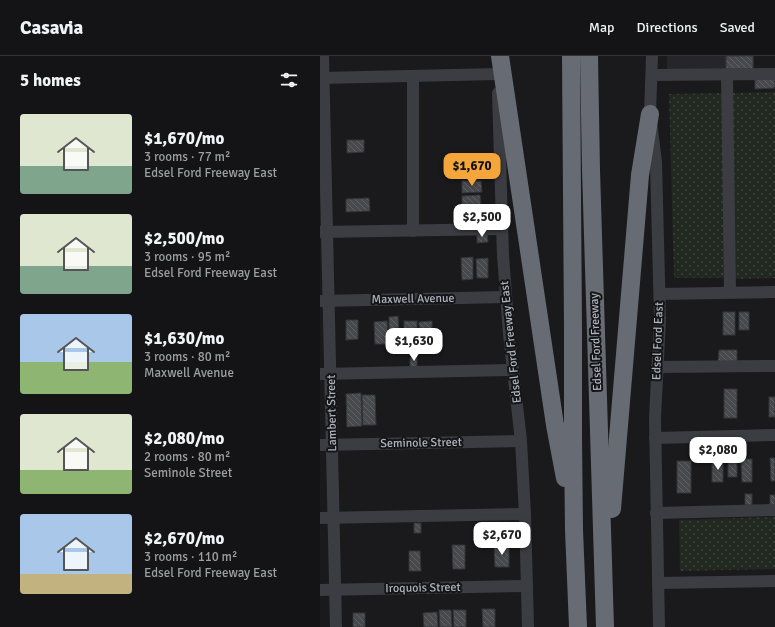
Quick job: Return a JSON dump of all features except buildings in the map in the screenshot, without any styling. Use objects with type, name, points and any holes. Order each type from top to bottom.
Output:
[{"type":"highway","points":[[499,56],[555,424],[574,530]]},
{"type":"highway","name":"Edsel Ford Freeway","points":[[571,56],[574,530],[578,627]]},
{"type":"highway","name":"Edsel Ford Freeway","points":[[589,56],[591,178],[605,627]]},
{"type":"highway","points":[[605,597],[640,176],[650,114]]},
{"type":"street","name":"Lambert Street","points":[[323,56],[325,373],[332,445],[336,627]]},
{"type":"street","name":"Edsel Ford Freeway East","points":[[499,56],[498,74],[503,256],[521,441],[525,514],[528,627]]},
{"type":"street","name":"Edsel Ford East","points":[[652,56],[650,114],[656,162],[660,294],[655,418],[659,627]]},
{"type":"street","points":[[322,78],[498,74]]},
{"type":"street","points":[[727,74],[730,292]]},
{"type":"street","points":[[652,75],[775,74]]},
{"type":"street","points":[[413,76],[413,231]]},
{"type":"street","points":[[324,232],[502,229]]},
{"type":"street","points":[[660,294],[775,292]]},
{"type":"street","name":"Maxwell Avenue","points":[[324,301],[506,297]]},
{"type":"street","points":[[657,367],[775,366]]},
{"type":"street","points":[[325,373],[513,370]]},
{"type":"street","points":[[655,438],[775,435]]},
{"type":"street","name":"Seminole Street","points":[[320,445],[521,441]]},
{"type":"street","points":[[656,513],[775,510]]},
{"type":"street","points":[[320,518],[525,514]]},
{"type":"street","points":[[658,583],[775,581]]},
{"type":"street","name":"Iroquois Street","points":[[320,590],[527,586]]},
{"type":"shaded area","points":[[667,56],[754,56],[754,70],[667,71]]},
{"type":"shaded area","points":[[775,92],[775,278],[734,279],[732,93]]},
{"type":"shaded area","points":[[723,93],[727,278],[674,278],[669,94]]},
{"type":"shaded area","points":[[775,517],[775,569],[680,571],[679,520]]}]
